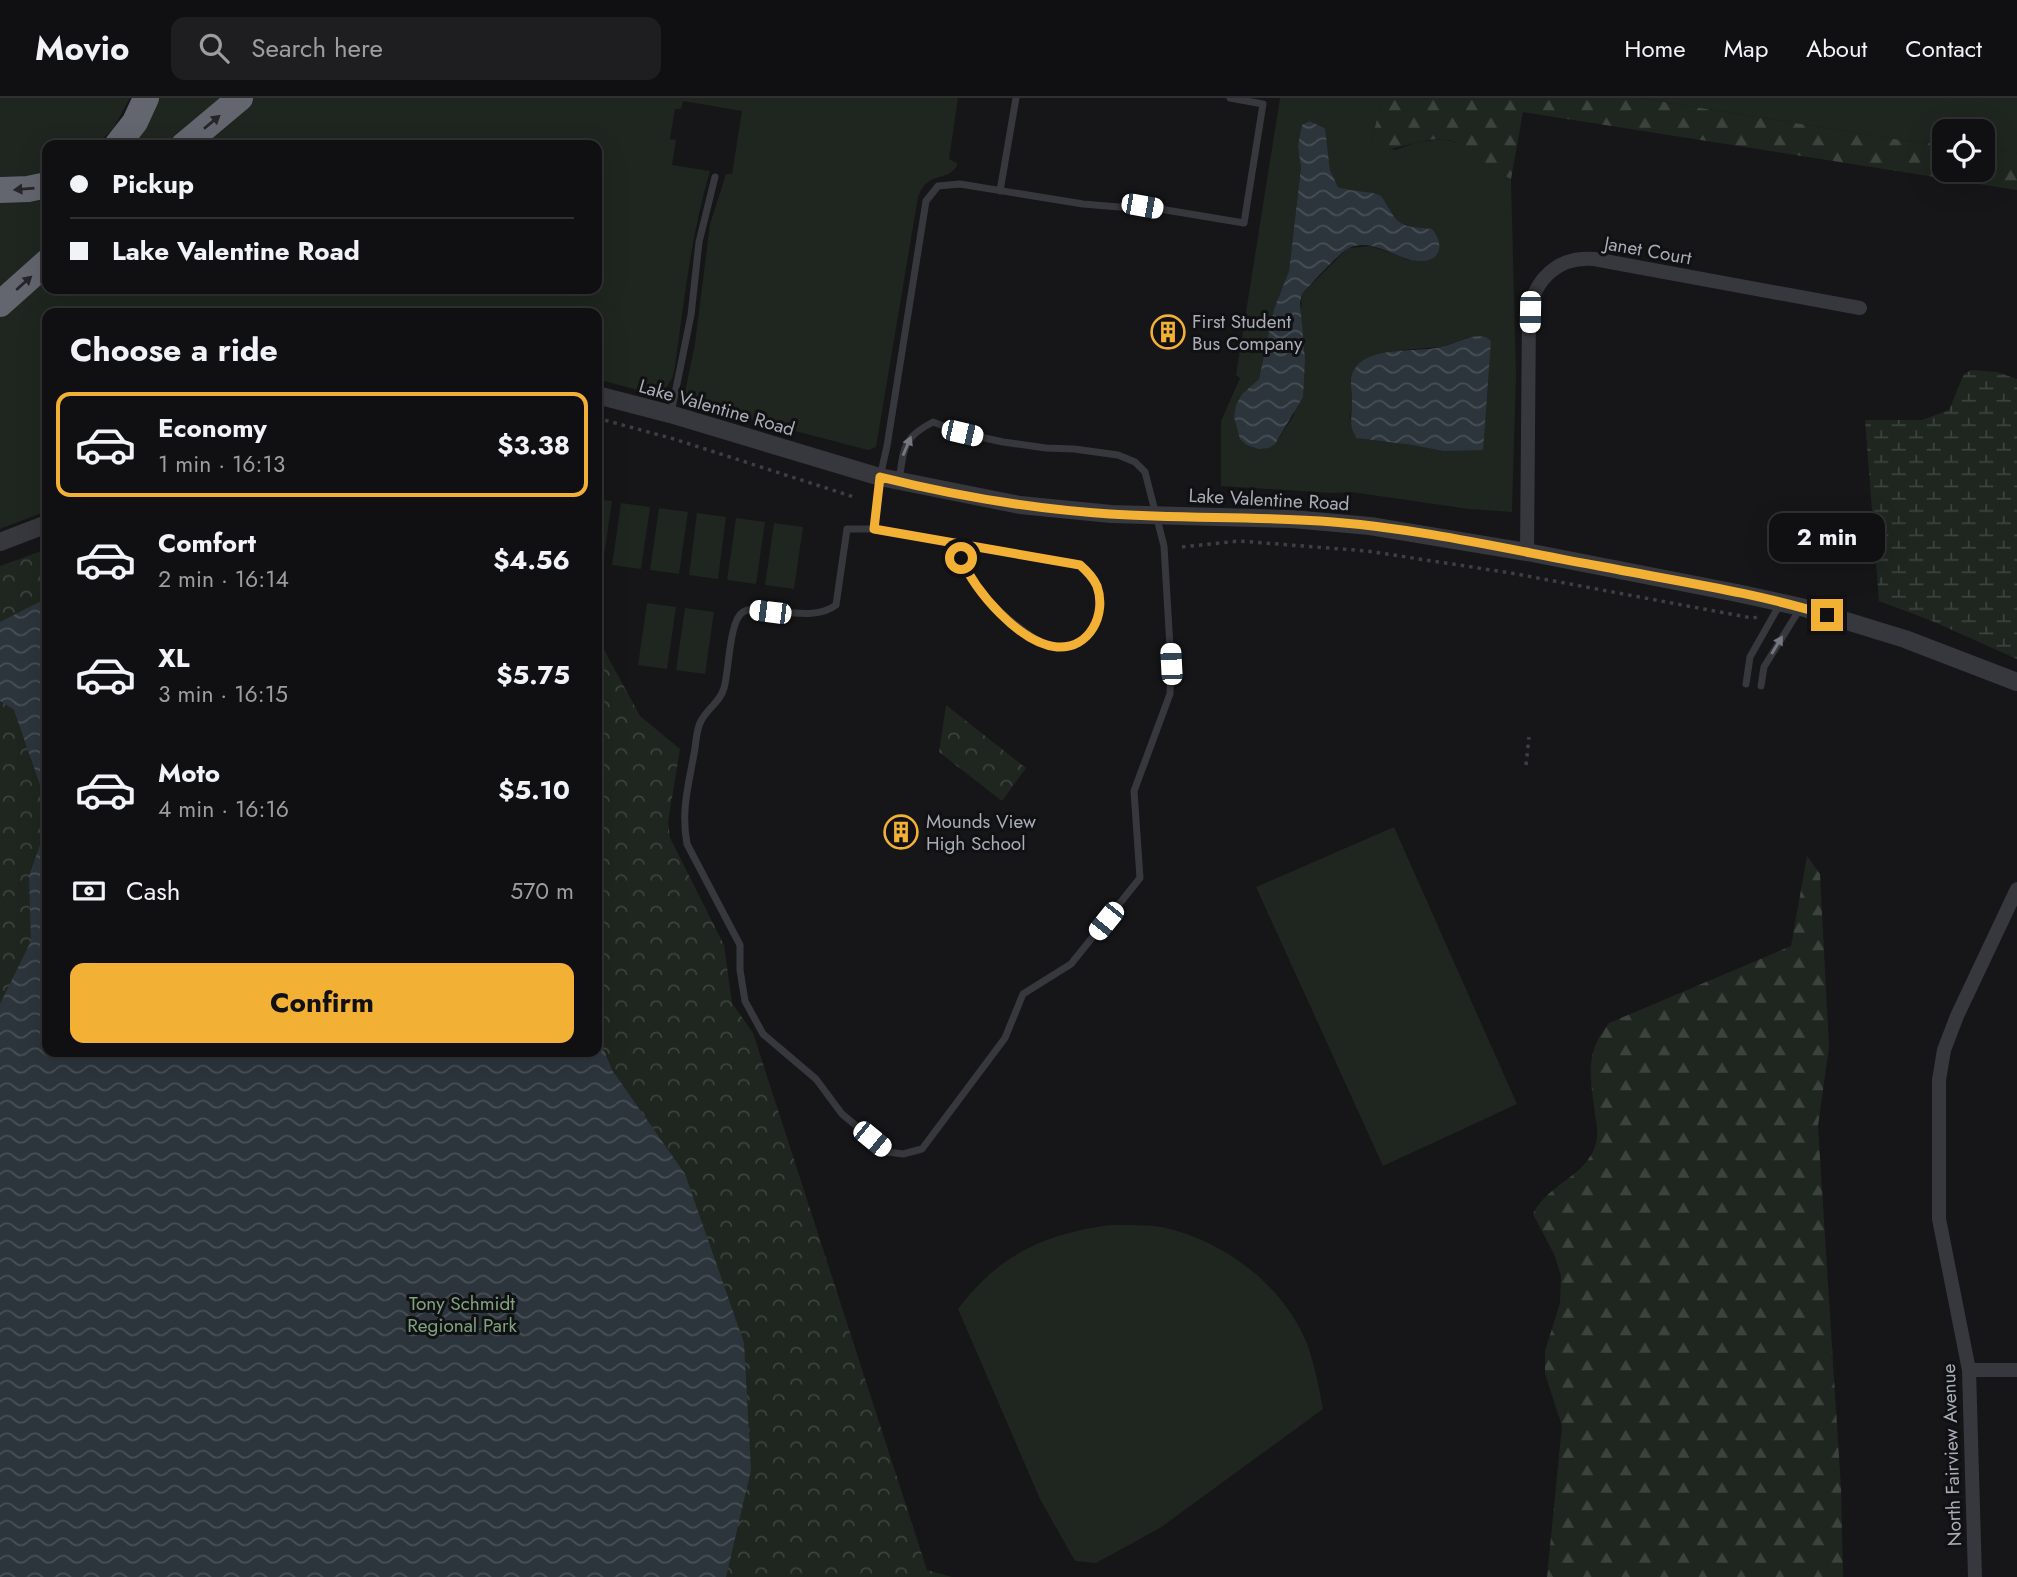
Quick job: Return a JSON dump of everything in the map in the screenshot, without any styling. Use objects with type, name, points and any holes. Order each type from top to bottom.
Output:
[{"type":"highway","points":[[121,140],[135,122],[146,98]]},
{"type":"highway","points":[[190,140],[240,98]]},
{"type":"highway","points":[[0,190],[42,186]]},
{"type":"highway","points":[[0,304],[42,266]]},
{"type":"street","name":"Janet Court","points":[[1527,552],[1530,312],[1536,288],[1558,265],[1577,259],[1594,259],[1860,308]]},
{"type":"street","name":"Lake Valentine Road","points":[[602,396],[898,482],[1020,505],[1155,516],[1334,522],[1527,552],[1777,610],[1801,607],[1905,639],[2017,682]]},
{"type":"street","points":[[0,542],[42,526]]},
{"type":"street","name":"North Fairview Avenue","points":[[1975,1577],[1969,1370],[1939,1219],[1939,1080],[1944,1050],[1957,1016],[2017,889]]},
{"type":"street","points":[[1969,1370],[2017,1370]]},
{"type":"lane","points":[[1000,191],[1016,98]]},
{"type":"lane","points":[[874,529],[880,477],[926,201],[938,186],[949,183],[1083,204],[1142,206],[1244,223],[1263,104],[1230,98]]},
{"type":"lane","points":[[670,414],[691,315],[699,242],[715,177]]},
{"type":"lane","points":[[898,482],[904,449],[914,432],[933,422],[962,433],[1046,448],[1118,455],[1135,462],[1145,472],[1164,546],[1170,694],[1134,791],[1140,878],[1071,964],[1023,994],[1005,1038],[922,1149],[903,1154],[888,1152],[842,1114],[816,1079],[763,1034],[745,1001],[740,970],[740,945],[687,844],[683,808],[700,722],[722,697],[735,622],[741,612],[752,610],[788,614],[831,610],[836,605],[847,529],[874,529],[1080,565],[1090,574],[1097,586],[1100,601],[1095,626],[1079,642],[1066,646],[1055,647],[1037,641],[1001,615],[981,594],[967,573],[954,544]]},
{"type":"lane","points":[[1761,686],[1764,667],[1801,607]]},
{"type":"lane","points":[[1745,684],[1751,657],[1777,610]]},
{"type":"path","points":[[602,419],[674,439],[854,497]]},
{"type":"path","points":[[1181,547],[1239,541],[1332,547],[1511,573],[1752,618],[1777,610]]},
{"type":"path","points":[[1526,765],[1529,737]]},
{"type":"green space","points":[[0,98],[130,98],[113,129],[101,140],[42,140],[42,173],[0,177]]},
{"type":"green space","points":[[151,98],[223,98],[174,140],[127,140]]},
{"type":"green space","points":[[247,98],[958,98],[949,159],[957,163],[957,166],[927,183],[918,197],[876,447],[868,450],[683,402],[695,344],[710,224],[726,174],[732,174],[742,111],[683,101],[681,109],[675,109],[670,139],[676,140],[672,165],[710,171],[693,244],[675,367],[672,379],[660,396],[602,380],[602,308],[42,308],[42,513],[0,529],[0,310],[42,273],[42,294],[602,294],[602,140],[198,140]]},
{"type":"green space","points":[[1280,98],[1374,98],[1380,108],[1371,142],[1395,150],[1418,142],[1443,139],[1465,146],[1483,163],[1511,179],[1516,375],[1512,512],[1469,509],[1351,492],[1221,486],[1221,421],[1240,378],[1236,375]],"holes":[[[1309,121],[1325,128],[1330,170],[1338,187],[1349,192],[1381,196],[1400,223],[1432,229],[1409,260],[1371,246],[1348,248],[1302,294],[1294,415],[1275,444],[1240,439],[1234,417],[1242,394],[1259,379],[1274,309],[1289,271],[1301,167],[1302,125]],[[1469,337],[1443,451],[1358,438],[1350,418],[1353,400],[1402,350],[1442,347]]]},
{"type":"green space","points":[[1374,98],[1639,98],[1919,143],[1932,142],[1932,177],[1523,112],[1511,179],[1485,165],[1459,144],[1448,140],[1433,139],[1377,150],[1371,142],[1380,108]]},
{"type":"green space","points":[[1639,98],[2017,98],[2017,153],[1995,148],[1995,119],[1932,119],[1932,142],[1919,143]]},
{"type":"green space","points":[[1995,148],[2017,153],[2017,190],[1966,182],[1995,182]]},
{"type":"green space","points":[[42,193],[42,252],[0,288],[0,197]]},
{"type":"green space","points":[[1972,370],[1997,372],[2017,379],[2017,659],[1879,601],[1865,420],[1922,420],[1949,410],[1964,374]]},
{"type":"green space","points":[[602,500],[612,501],[602,563]]},
{"type":"green space","points":[[621,503],[650,507],[641,569],[612,565]]},
{"type":"green space","points":[[659,508],[688,512],[679,574],[650,570]]},
{"type":"green space","points":[[697,513],[726,517],[718,579],[689,575]]},
{"type":"green space","points":[[736,518],[765,522],[756,584],[727,580]]},
{"type":"green space","points":[[774,523],[803,527],[794,589],[765,585]]},
{"type":"green space","name":"Tony Schmidt Regional Park","points":[[42,551],[42,1057],[602,1057],[602,646],[640,716],[680,749],[668,822],[670,838],[724,945],[732,1003],[753,1033],[927,1570],[952,1577],[0,1577],[0,566]]},
{"type":"green space","points":[[647,603],[676,607],[667,669],[638,665]]},
{"type":"green space","points":[[685,608],[714,612],[705,674],[676,670]]},
{"type":"green space","points":[[946,705],[1026,768],[1002,801],[939,752]]},
{"type":"green space","points":[[1394,827],[1517,1104],[1383,1166],[1256,887]]},
{"type":"green space","points":[[1807,856],[1820,874],[1829,1047],[1818,1126],[1841,1488],[1843,1577],[1547,1577],[1562,1426],[1545,1374],[1545,1351],[1560,1303],[1561,1276],[1554,1254],[1533,1214],[1548,1194],[1579,1170],[1594,1150],[1597,1132],[1592,1089],[1592,1056],[1609,1023],[1791,946]]},
{"type":"green space","points":[[1110,1225],[1166,1228],[1195,1237],[1236,1259],[1254,1273],[1271,1288],[1298,1325],[1308,1346],[1323,1409],[1160,1528],[1096,1563],[1075,1561],[1040,1499],[958,1309],[990,1274],[1024,1250],[1064,1234]]},
{"type":"water","points":[[1309,121],[1325,128],[1330,170],[1338,187],[1381,196],[1398,221],[1413,227],[1432,229],[1439,240],[1439,251],[1432,259],[1419,261],[1376,247],[1358,245],[1344,251],[1302,294],[1300,303],[1305,360],[1303,397],[1275,444],[1259,449],[1240,439],[1234,417],[1242,394],[1259,379],[1274,309],[1289,271],[1301,167],[1298,146],[1302,125]]},
{"type":"water","points":[[1478,336],[1491,341],[1483,450],[1443,451],[1357,438],[1351,425],[1351,382],[1354,370],[1361,362],[1382,353],[1431,349]]},
{"type":"water","points":[[42,601],[42,791],[14,710],[0,701],[0,622]]},
{"type":"water","name":"Tony Schmidt Regional Park","points":[[42,839],[42,1057],[602,1057],[602,1045],[612,1070],[685,1174],[744,1343],[751,1470],[726,1577],[0,1577],[0,1004],[31,941],[29,876]]},
{"type":"place","name":"First Student Bus Company","points":[[1168,332]]},
{"type":"place","name":"Mounds View High School","points":[[901,832]]},
{"type":"route","points":[[961,558],[981,594],[1001,615],[1037,641],[1055,647],[1066,646],[1079,642],[1095,626],[1100,601],[1097,586],[1090,574],[1080,565],[874,529],[880,477],[1020,505],[1056,509],[1247,520],[1292,519],[1370,526],[1527,552],[1737,593],[1827,615]]}]
